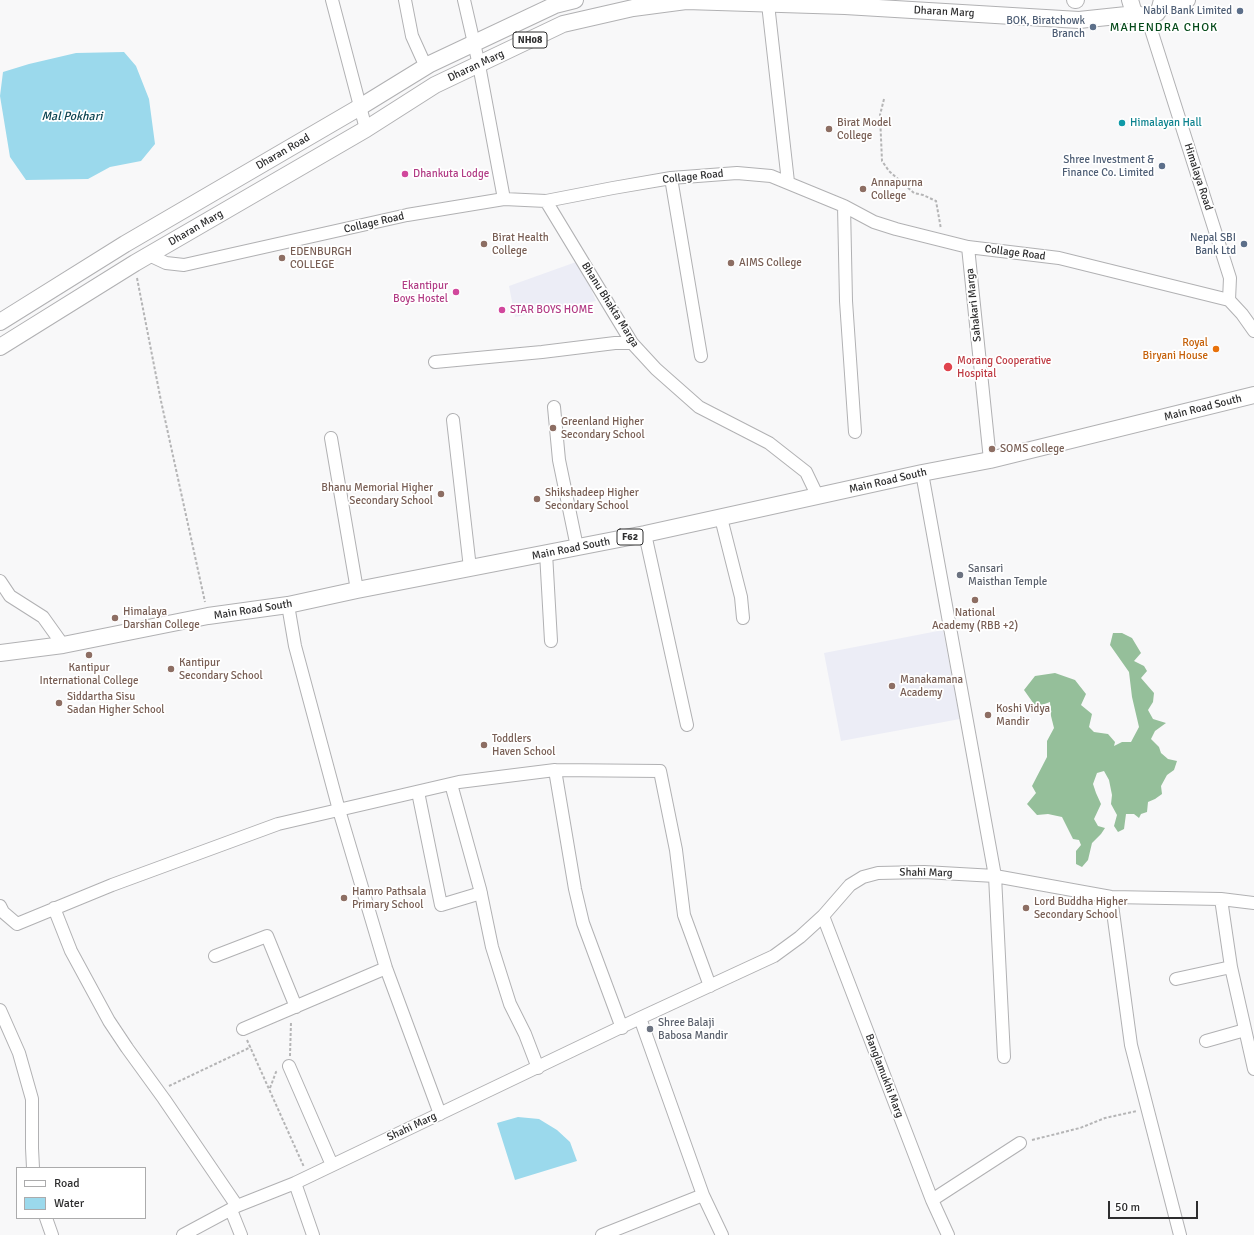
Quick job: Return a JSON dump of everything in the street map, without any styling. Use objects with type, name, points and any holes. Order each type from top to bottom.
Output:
[{"type":"main road","name":"Dharan Road","points":[[0,322],[125,244],[360,108],[426,67],[555,5],[575,0]]},
{"type":"main road","points":[[1138,10],[1157,13],[1161,4],[1188,0]]},
{"type":"main road","name":"Dharan Marg","points":[[0,347],[134,263],[366,129],[439,83],[563,24],[633,8],[686,1],[768,4],[844,3],[1079,20],[1138,10]]},
{"type":"main road","name":"Main Road South","points":[[0,653],[63,645],[208,616],[288,605],[357,590],[577,548],[818,497],[922,473],[990,460],[1254,395]]},
{"type":"street","points":[[332,0],[366,129]]},
{"type":"street","points":[[405,0],[412,36],[426,67]]},
{"type":"street","points":[[464,0],[479,65],[504,199]]},
{"type":"street","points":[[768,4],[788,182]]},
{"type":"street","name":"Himalaya Road","points":[[1138,10],[1230,278],[1229,300]]},
{"type":"street","name":"Collage Road","points":[[149,254],[166,264],[184,265],[407,215],[504,199],[546,201],[671,178],[737,172],[771,176],[844,206],[874,222],[968,247],[1059,258],[1229,300]]},
{"type":"street","points":[[671,178],[701,356]]},
{"type":"street","name":"Bhanu Bhakta Marga","points":[[546,201],[632,343],[656,369],[699,407],[769,443],[806,472],[818,497]]},
{"type":"street","points":[[844,206],[846,301],[855,432]]},
{"type":"street","name":"Sahakari Marga","points":[[968,247],[990,460]]},
{"type":"street","points":[[1229,300],[1242,314],[1254,331]]},
{"type":"street","points":[[435,362],[542,352],[615,343],[632,343]]},
{"type":"street","points":[[554,407],[559,460],[577,548]]},
{"type":"street","points":[[453,420],[470,568]]},
{"type":"street","points":[[331,438],[357,590]]},
{"type":"street","points":[[922,473],[995,876],[1004,1057]]},
{"type":"street","points":[[720,518],[741,597],[743,618]]},
{"type":"street","points":[[645,534],[687,725]]},
{"type":"street","points":[[546,554],[551,642]]},
{"type":"street","points":[[0,581],[10,596],[43,617],[63,645]]},
{"type":"street","points":[[288,605],[295,646],[339,810],[386,968],[440,1114]]},
{"type":"street","points":[[555,770],[575,889],[582,916],[622,1028]]},
{"type":"street","points":[[1,911],[17,924],[112,885],[278,824],[451,784],[555,770],[660,771],[676,850],[684,915],[710,986]]},
{"type":"street","points":[[451,784],[481,893],[492,947],[508,998],[525,1034],[538,1068]]},
{"type":"street","points":[[418,792],[441,904],[481,893]]},
{"type":"street","name":"Shahi Marg","points":[[183,1235],[234,1208],[295,1183],[622,1028],[640,1018],[774,956],[800,937],[823,916],[850,885],[863,877],[878,874],[924,872],[995,876],[1111,897],[1221,899],[1254,903]]},
{"type":"street","points":[[1111,897],[1131,1045],[1180,1235]]},
{"type":"street","points":[[1221,899],[1231,966],[1254,1069]]},
{"type":"street","points":[[54,908],[71,951],[109,1021],[158,1091],[234,1208],[241,1235]]},
{"type":"street","name":"Banglamukhi Marg","points":[[823,916],[932,1200],[948,1235]]},
{"type":"street","points":[[215,956],[268,936],[294,1008]]},
{"type":"street","points":[[1176,979],[1231,966]]},
{"type":"street","points":[[242,1029],[386,968]]},
{"type":"street","points":[[0,1010],[19,1053],[32,1098],[33,1167]]},
{"type":"street","points":[[640,1018],[703,1195],[722,1235]]},
{"type":"street","points":[[1206,1041],[1245,1030]]},
{"type":"street","points":[[289,1066],[332,1165]]},
{"type":"street","points":[[932,1200],[1020,1144]]},
{"type":"street","points":[[295,1183],[313,1235]]},
{"type":"street","points":[[602,1235],[703,1195]]},
{"type":"street","points":[[46,1219],[52,1235]]},
{"type":"path","points":[[884,99],[880,115],[882,161],[889,171],[914,193],[936,201],[942,240]]},
{"type":"path","points":[[134,263],[160,401],[208,616]]},
{"type":"path","points":[[269,1089],[276,1072],[289,1066],[294,1008]]},
{"type":"path","points":[[242,1029],[309,1176]]},
{"type":"path","points":[[158,1091],[251,1047]]},
{"type":"path","points":[[1020,1144],[1080,1128],[1106,1118],[1148,1109]]},
{"type":"shaded area","points":[[576,262],[596,301],[515,317],[509,286]]},
{"type":"shaded area","name":"Manakamana Academy","points":[[943,630],[960,719],[841,741],[824,653]]},
{"type":"green space","points":[[1113,633],[1122,633],[1132,638],[1141,653],[1134,661],[1144,666],[1147,671],[1141,678],[1154,693],[1153,702],[1148,710],[1153,719],[1166,723],[1155,731],[1151,739],[1159,747],[1161,753],[1168,759],[1177,761],[1174,770],[1167,775],[1161,786],[1162,794],[1148,802],[1147,812],[1141,814],[1139,818],[1134,814],[1126,814],[1124,829],[1118,832],[1114,826],[1117,815],[1111,804],[1112,795],[1109,780],[1104,771],[1097,773],[1093,784],[1101,804],[1094,819],[1098,826],[1105,828],[1092,843],[1088,860],[1082,867],[1076,864],[1076,851],[1081,845],[1079,840],[1073,839],[1062,817],[1048,814],[1037,815],[1027,804],[1036,793],[1032,786],[1047,757],[1047,741],[1054,728],[1050,702],[1036,707],[1024,690],[1035,676],[1055,673],[1075,680],[1086,694],[1081,705],[1092,714],[1089,727],[1094,732],[1108,734],[1115,742],[1114,746],[1122,742],[1131,742],[1139,727],[1132,697],[1129,672],[1110,645]]},
{"type":"water","name":"Mal Pokhari","points":[[124,52],[136,66],[149,99],[155,144],[141,161],[110,167],[88,179],[26,180],[10,157],[0,96],[3,72],[76,53]]},
{"type":"water","points":[[518,1117],[539,1119],[557,1130],[570,1142],[577,1161],[515,1180],[497,1123]]},
{"type":"place","name":"Nabil Bank Limited","points":[[1240,11]]},
{"type":"place","name":"BOK, Biratchowk Branch","points":[[1093,27]]},
{"type":"place","name":"Himalayan Hall","points":[[1122,123]]},
{"type":"place","name":"Birat Model College","points":[[829,129]]},
{"type":"place","name":"Shree Investment & Finance Co. Limited","points":[[1162,166]]},
{"type":"place","name":"Dhankuta Lodge","points":[[405,174]]},
{"type":"place","name":"Annapurna College","points":[[863,189]]},
{"type":"place","name":"Birat Health College","points":[[484,244]]},
{"type":"place","name":"Nepal SBI Bank Ltd","points":[[1244,244]]},
{"type":"place","name":"EDENBURGH COLLEGE","points":[[282,258]]},
{"type":"place","name":"AIMS College","points":[[731,263]]},
{"type":"place","name":"Ekantipur Boys Hostel","points":[[456,292]]},
{"type":"place","name":"STAR BOYS HOME","points":[[502,310]]},
{"type":"place","name":"Royal Biryani House","points":[[1216,349]]},
{"type":"place","name":"Morang Cooperative Hospital","points":[[948,367]]},
{"type":"place","name":"Greenland Higher Secondary School","points":[[553,428]]},
{"type":"place","name":"SOMS college","points":[[992,449]]},
{"type":"place","name":"Bhanu Memorial Higher Secondary School","points":[[441,494]]},
{"type":"place","name":"Shikshadeep Higher Secondary School","points":[[537,499]]},
{"type":"place","name":"Sansari Maisthan Temple","points":[[960,575]]},
{"type":"place","name":"National Academy (RBB +2)","points":[[975,600]]},
{"type":"place","name":"Himalaya Darshan College","points":[[115,618]]},
{"type":"place","name":"Kantipur International College","points":[[89,655]]},
{"type":"place","name":"Kantipur Secondary School","points":[[171,669]]},
{"type":"place","name":"Manakamana Academy","points":[[892,686]]},
{"type":"place","name":"Siddartha Sisu Sadan Higher School","points":[[59,703]]},
{"type":"place","name":"Koshi Vidya Mandir","points":[[988,715]]},
{"type":"place","name":"Toddlers Haven School","points":[[484,745]]},
{"type":"place","name":"Hamro Pathsala Primary School","points":[[344,898]]},
{"type":"place","name":"Lord Buddha Higher Secondary School","points":[[1026,908]]},
{"type":"place","name":"Shree Balaji Babosa Mandir","points":[[650,1029]]},
{"type":"district","name":"MAHENDRA CHOK","points":[[1164,28]]}]
